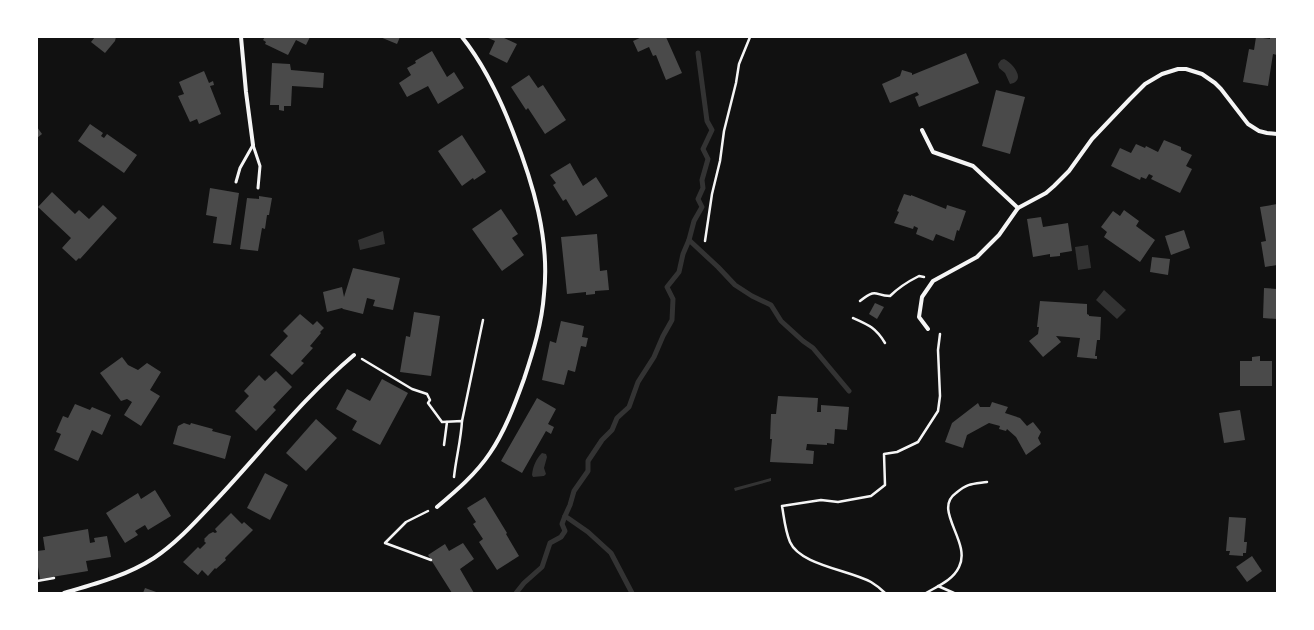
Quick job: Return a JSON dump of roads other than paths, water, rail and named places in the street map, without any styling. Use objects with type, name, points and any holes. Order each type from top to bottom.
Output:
[{"type":"street","points":[[241,37],[245,85],[253,145]]},
{"type":"street","points":[[437,507],[482,464],[490,453],[510,416],[525,375],[536,338],[543,308],[545,278],[544,247],[539,216],[532,186],[522,156],[491,80],[477,56],[462,37]]},
{"type":"street","points":[[928,329],[918,316],[922,297],[933,281],[977,256],[999,235],[1018,208],[1046,193],[1054,186],[1069,171],[1092,139],[1134,95],[1154,78],[1170,71],[1186,69],[1195,71],[1208,78],[1220,89],[1248,124],[1259,131],[1277,134]]},
{"type":"street","points":[[922,130],[933,152],[973,166],[1018,208]]},
{"type":"street","points":[[64,593],[117,577],[142,565],[165,550],[209,507],[320,386],[354,355]]},
{"type":"lane","points":[[236,182],[240,168],[253,145]]},
{"type":"lane","points":[[253,145],[260,166],[258,188]]},
{"type":"waterway","points":[[632,593],[611,553],[588,532],[565,516],[574,491],[588,471],[588,461],[602,440],[612,430],[617,418],[629,407],[638,382],[654,357],[672,320],[673,299],[667,287],[679,272],[683,254],[689,240],[694,221],[702,207],[698,199],[703,188],[702,180],[708,159],[703,149],[712,130],[707,121],[698,53]]},
{"type":"waterway","points":[[689,240],[735,285],[752,296],[771,305],[781,321],[813,348],[849,391]]},
{"type":"waterway","points":[[516,593],[524,583],[542,567],[550,543],[561,537],[565,531],[562,524],[565,516]]}]
